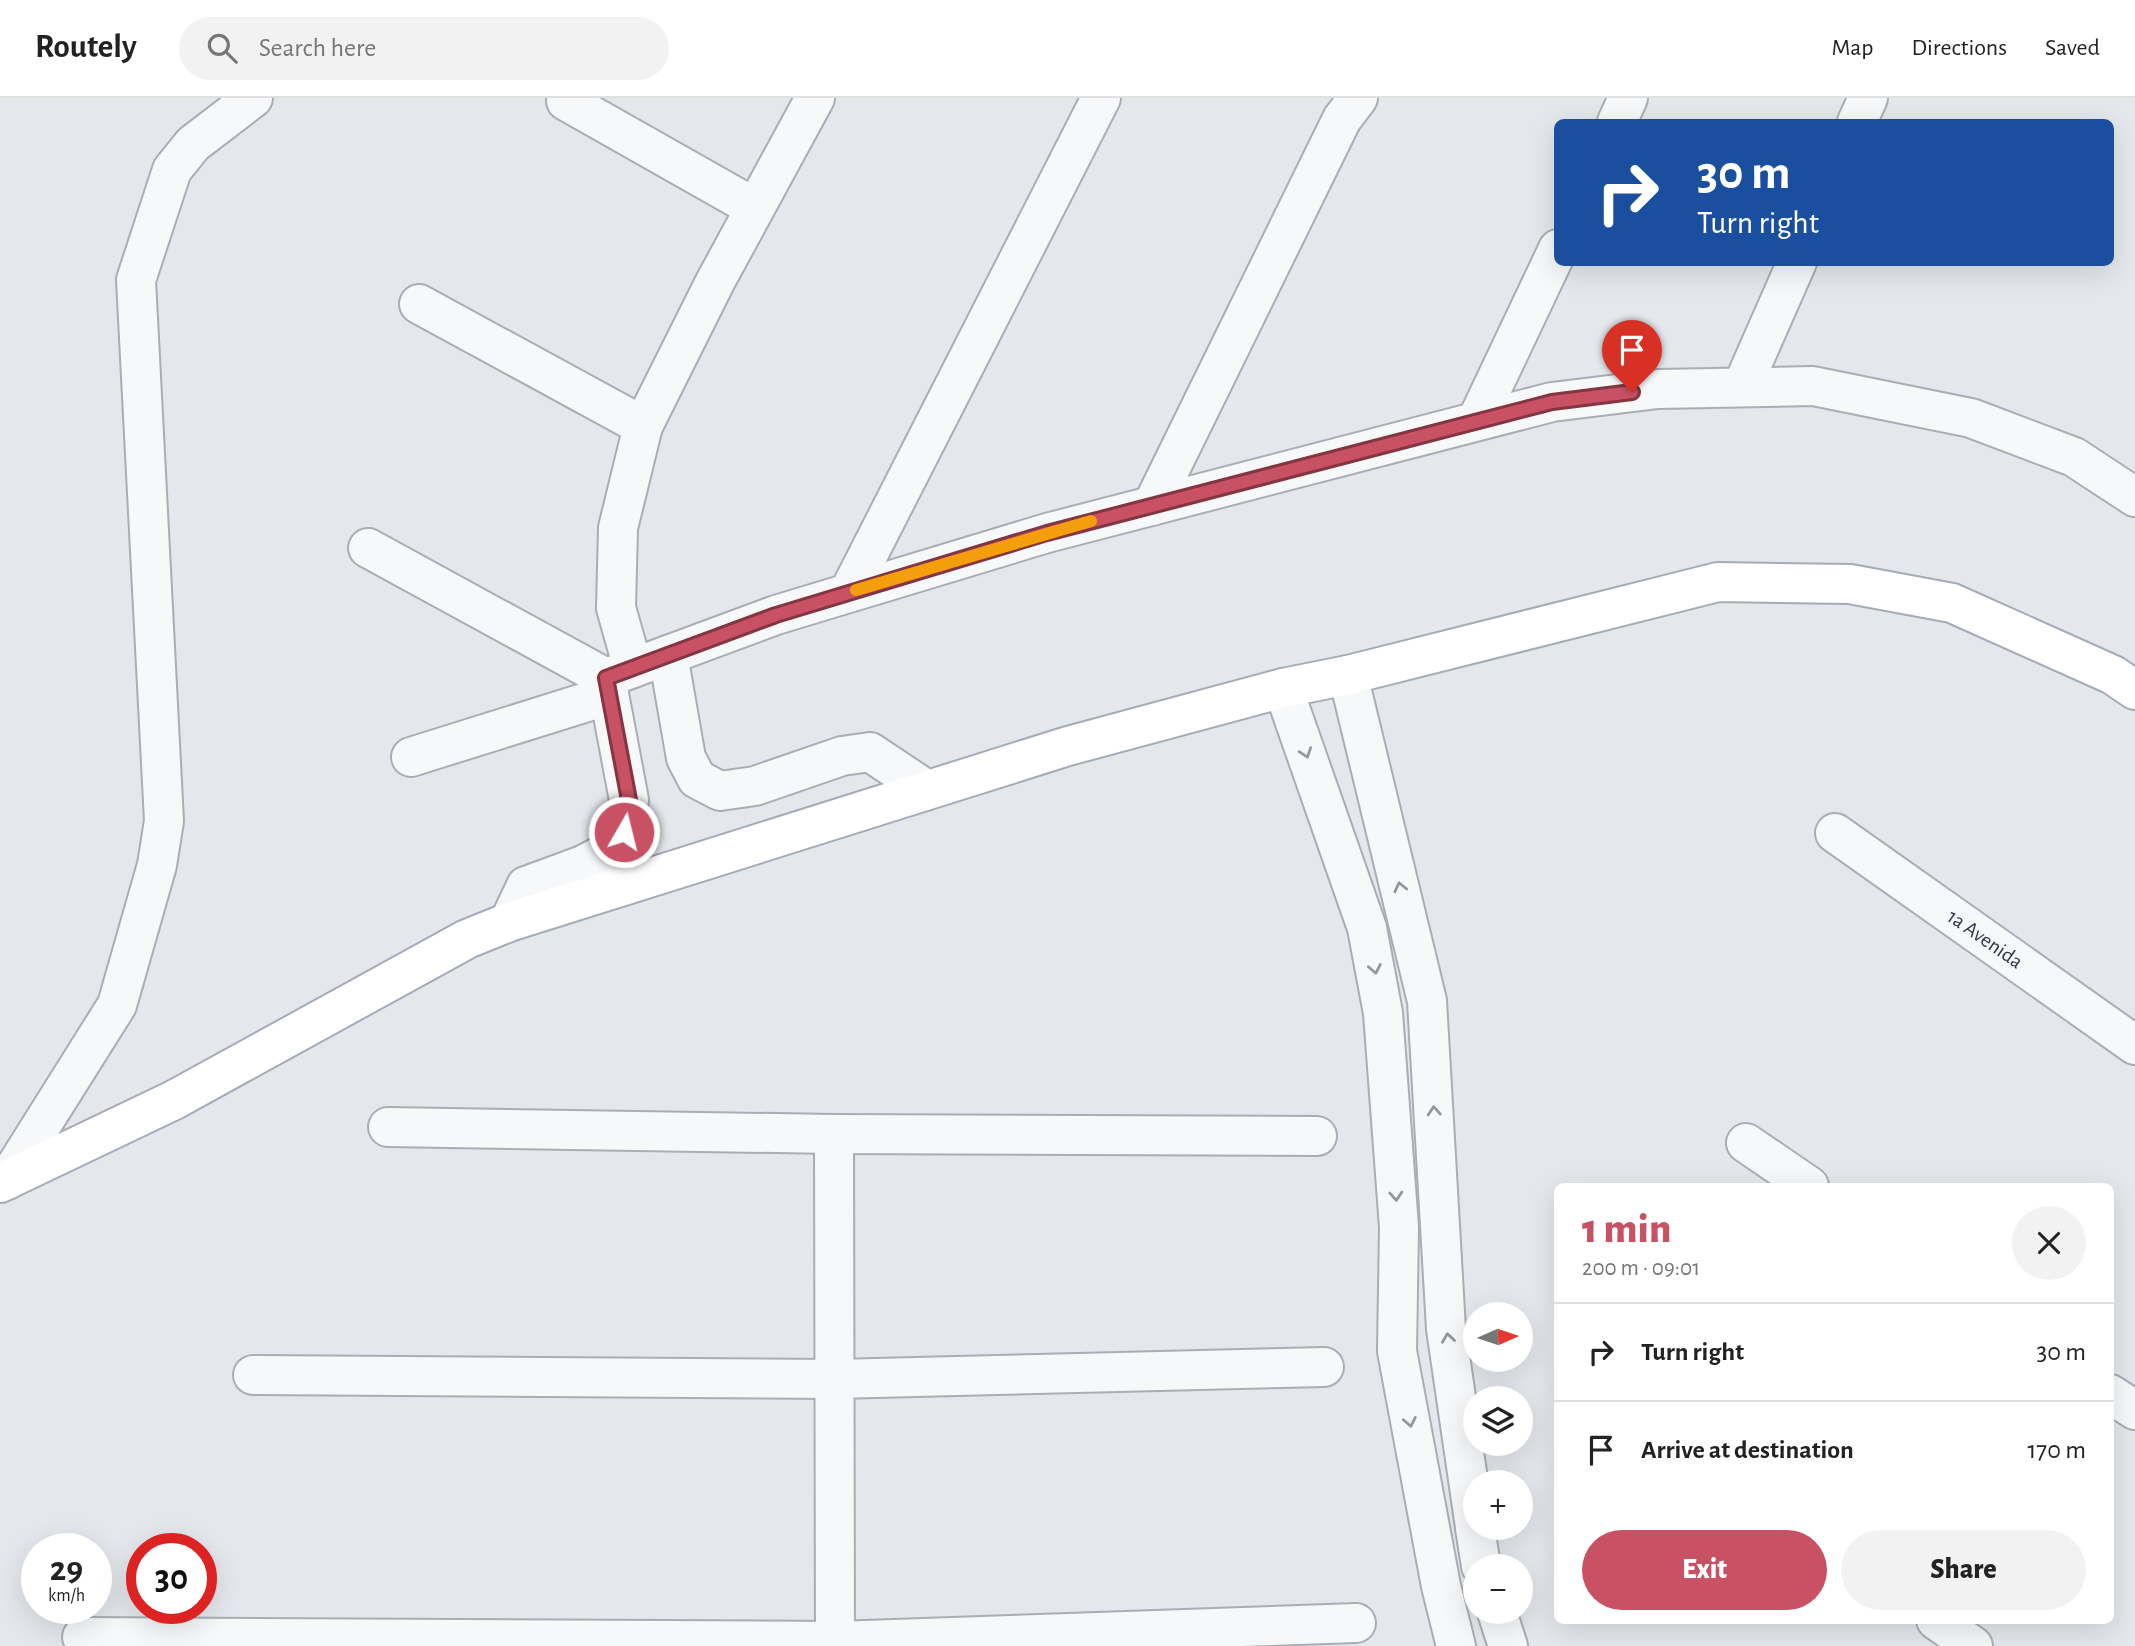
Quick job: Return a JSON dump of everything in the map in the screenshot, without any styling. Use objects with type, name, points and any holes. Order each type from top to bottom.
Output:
[{"type":"main road","points":[[4,1181],[174,1100],[467,939],[509,922],[1069,746],[1283,688],[1348,675],[1718,582],[1850,584],[1952,603],[2113,675],[2135,690]]},
{"type":"street","points":[[4,1181],[117,1005],[157,864],[164,821],[136,280],[172,170],[193,144],[253,98]]},
{"type":"street","points":[[509,922],[526,886],[583,865],[608,852],[624,832],[629,800],[616,680],[618,528],[643,426],[715,282],[815,98]]},
{"type":"street","points":[[849,592],[1101,98]]},
{"type":"street","points":[[1152,506],[1342,119],[1358,98]]},
{"type":"street","points":[[1618,119],[1628,98]]},
{"type":"street","points":[[1858,119],[1868,98]]},
{"type":"street","points":[[566,101],[755,208]]},
{"type":"street","points":[[1477,421],[1554,257]]},
{"type":"street","points":[[1742,387],[1795,266]]},
{"type":"street","points":[[419,304],[643,426]]},
{"type":"street","points":[[411,757],[616,680],[668,655],[776,615],[849,592],[1047,533],[1552,402],[1658,388],[1813,386],[1971,418],[2074,457],[2135,497]]},
{"type":"street","points":[[368,548],[616,680]]},
{"type":"street","points":[[668,655],[686,758],[697,779],[720,791],[755,786],[842,756],[870,752],[927,790]]},
{"type":"street","points":[[1348,675],[1427,1001],[1446,1329],[1467,1470]]},
{"type":"street","points":[[1283,688],[1367,928],[1383,1013],[1399,1227],[1397,1352],[1441,1586],[1456,1646]]},
{"type":"street","name":"1a Avenida","points":[[1835,833],[2135,1045]]},
{"type":"street","points":[[388,1127],[834,1134],[1317,1136]]},
{"type":"street","points":[[834,1134],[835,1644]]},
{"type":"street","points":[[1746,1143],[1806,1183]]},
{"type":"street","points":[[253,1375],[835,1379],[1324,1367]]},
{"type":"street","points":[[2114,1397],[2135,1410]]},
{"type":"street","points":[[82,1637],[835,1644],[1356,1623]]},
{"type":"street","points":[[1501,1624],[1508,1646]]},
{"type":"street","points":[[1942,1624],[1973,1646]]},
{"type":"slow traffic","points":[[856,590],[1091,521]]},
{"type":"route","points":[[624,832],[629,800],[606,678],[776,615],[1047,533],[1552,402],[1632,392]]}]
